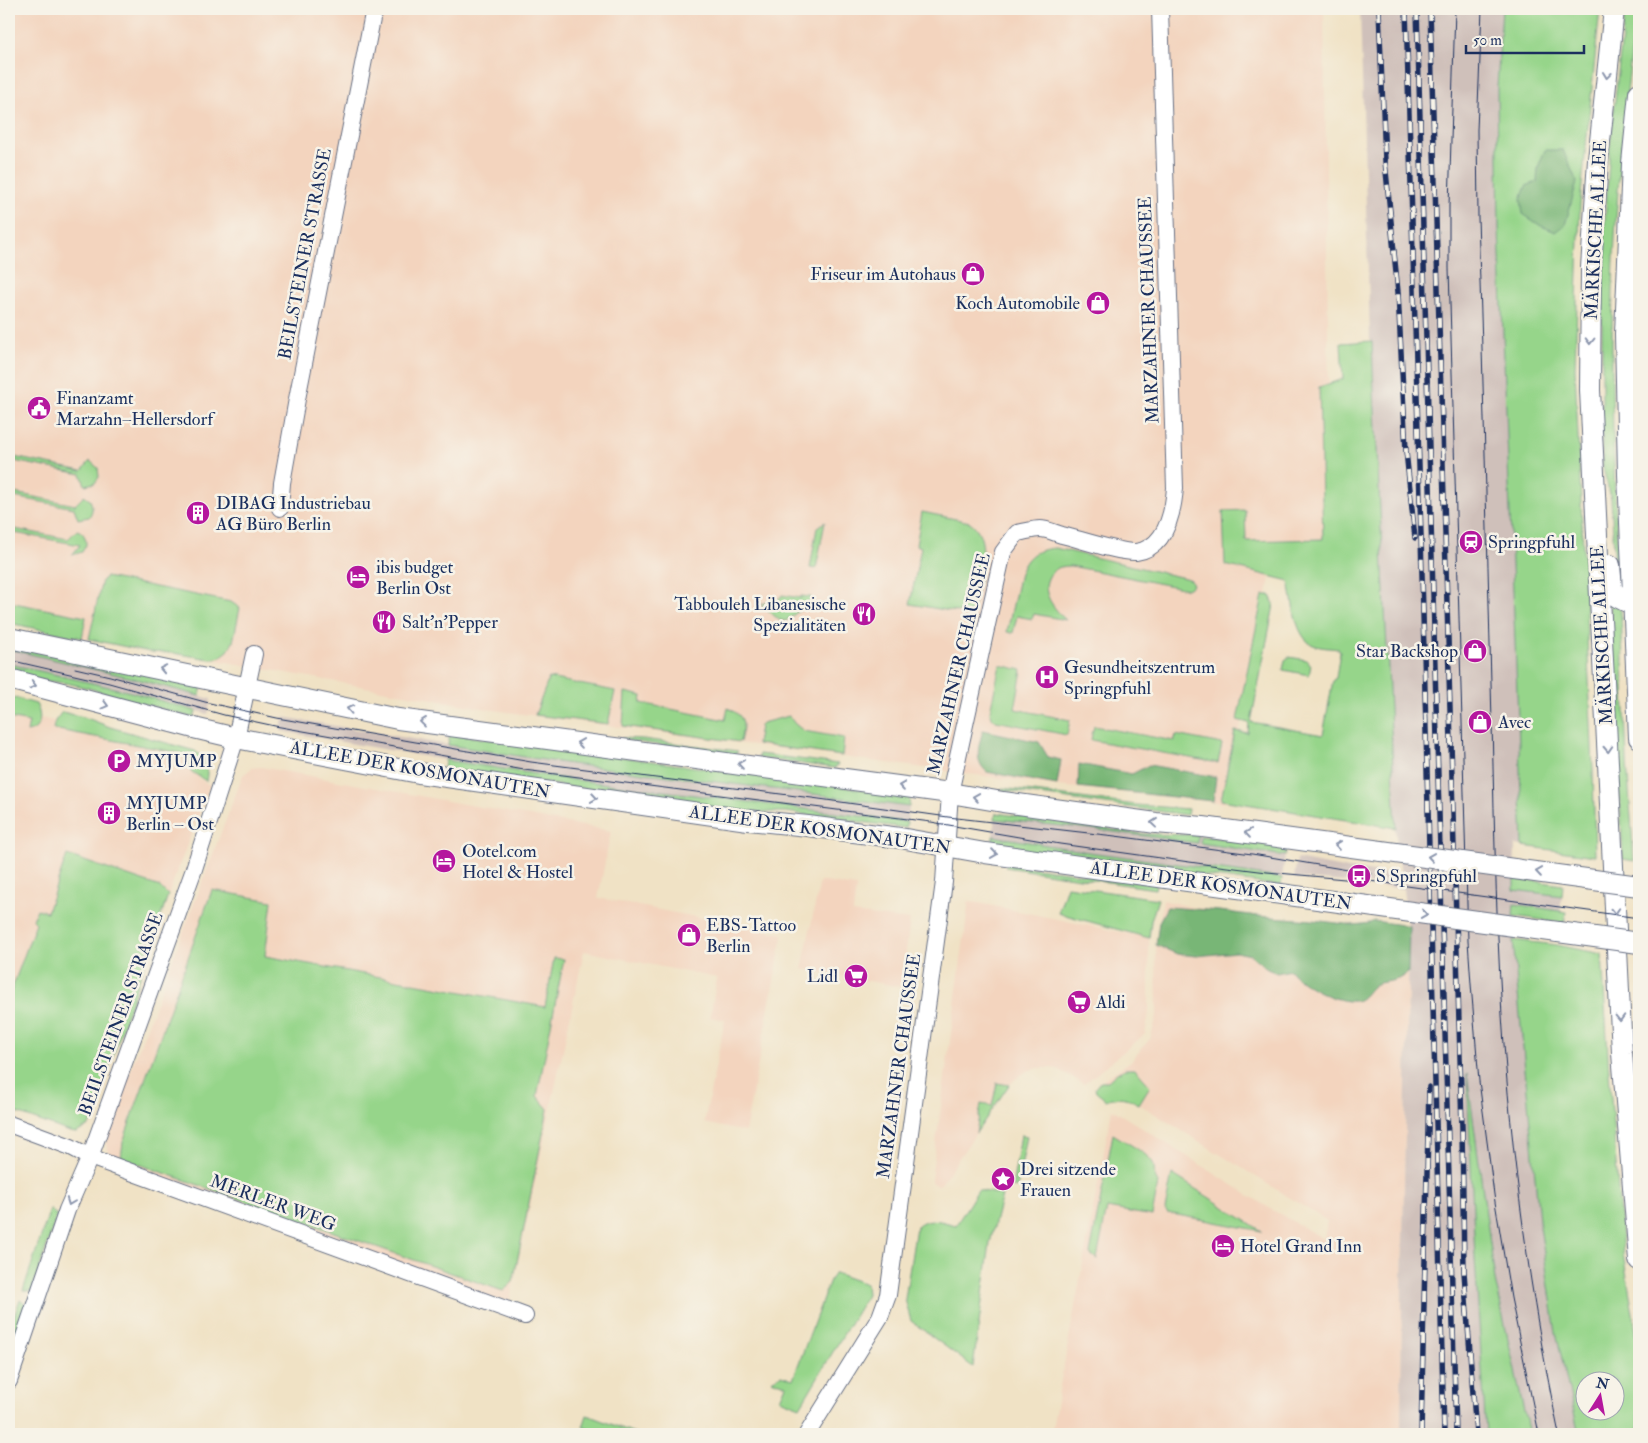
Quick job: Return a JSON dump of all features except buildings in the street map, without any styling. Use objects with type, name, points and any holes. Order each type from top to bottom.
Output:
[{"type":"main road","name":"MÄRKISCHE ALLEE","points":[[1614,9],[1598,160],[1591,268],[1590,390],[1622,1053],[1638,1216],[1639,1260]]},
{"type":"main road","name":"MÄRKISCHE ALLEE","points":[[1639,93],[1632,163],[1625,334],[1625,411],[1636,605],[1639,738]]},
{"type":"main road","points":[[1594,471],[1608,506],[1612,588],[1617,597],[1636,605]]},
{"type":"main road","points":[[9,638],[398,719],[950,793],[1156,823],[1203,827],[1639,886]]},
{"type":"main road","name":"ALLEE DER KOSMONAUTEN","points":[[9,679],[190,728],[419,773],[1639,943]]},
{"type":"street","name":"BEILSTEINER STRASSE","points":[[280,508],[282,484],[299,390],[374,9]]},
{"type":"street","name":"MARZAHNER CHAUSSEE","points":[[807,1434],[870,1333],[885,1305],[888,1295],[944,882],[950,793],[1003,552],[1017,533],[1039,529],[1127,552],[1136,552],[1144,550],[1159,539],[1165,531],[1171,512],[1175,488],[1160,9]]},
{"type":"street","name":"BEILSTEINER STRASSE","points":[[9,1382],[67,1210],[90,1157],[193,872],[236,738],[254,654]]},
{"type":"street","name":"MERLER WEG","points":[[9,1124],[71,1146],[90,1157],[525,1316]]},
{"type":"shaded area","points":[[9,9],[1324,9],[1331,576],[1270,578],[1225,803],[1058,786],[493,710],[210,659],[173,653],[150,652],[9,623]]},
{"type":"shaded area","points":[[1360,9],[1502,9],[1497,88],[1499,230],[1523,846],[1515,845],[1514,890],[1562,896],[1560,911],[1514,904],[1513,940],[1556,1333],[1579,1434],[1529,1434],[1495,1280],[1467,1082],[1486,1434],[1401,1434],[1409,934],[1403,889],[1294,878],[1297,859],[1348,869],[1401,875],[1395,828],[1371,371]]},
{"type":"shaded area","points":[[9,649],[211,699],[208,714],[131,692],[9,664]]},
{"type":"shaded area","points":[[9,711],[193,752],[191,768],[200,779],[210,785],[168,895],[160,887],[67,856],[47,912],[37,909],[33,919],[36,922],[9,1023]]},
{"type":"shaded area","points":[[283,717],[571,764],[909,807],[907,822],[568,779],[445,760],[281,731]]},
{"type":"shaded area","points":[[261,767],[611,831],[598,898],[783,934],[745,1132],[704,1123],[725,1020],[710,1017],[717,978],[584,951],[509,1305],[117,1162],[110,1154],[106,1144],[107,1132],[243,775],[252,768]]},
{"type":"shaded area","points":[[995,819],[1092,829],[1197,843],[1198,835],[1201,836],[1201,843],[1285,856],[1282,878],[1088,852],[993,836]]},
{"type":"shaded area","points":[[820,881],[856,887],[853,913],[910,920],[901,987],[802,969]]},
{"type":"shaded area","points":[[1163,900],[1191,907],[1409,934],[1401,1434],[1051,1434],[1112,1109],[1269,1208],[1324,1239],[1327,1221],[1139,1104],[1150,1086],[1109,1086],[1101,1081],[1131,1061],[1150,1039],[1157,1016],[1156,945]]},
{"type":"shaded area","points":[[969,901],[1149,938],[1149,1013],[1145,1034],[1084,1084],[1058,1069],[1049,1068],[1027,1071],[1018,1077],[1009,1085],[941,1184],[938,1185],[932,1183],[931,1180]]},
{"type":"green space","points":[[1502,9],[1600,9],[1580,205],[1575,369],[1593,769],[1595,856],[1523,846],[1499,230],[1497,88]]},
{"type":"green space","points":[[1625,9],[1636,9],[1625,114],[1614,254],[1613,433],[1619,577],[1615,570],[1611,499],[1603,468],[1602,266],[1610,146]]},
{"type":"green space","points":[[1545,150],[1563,150],[1577,182],[1565,225],[1556,232],[1541,226],[1523,214],[1521,200],[1526,186],[1537,182],[1538,167]]},
{"type":"green space","points":[[1372,341],[1396,828],[1221,800],[1235,731],[1248,733],[1249,723],[1237,720],[1263,595],[1270,595],[1274,605],[1251,722],[1323,735],[1340,651],[1339,649],[1316,646],[1303,636],[1296,618],[1289,581],[1225,565],[1223,511],[1245,510],[1246,541],[1323,539],[1319,387],[1343,379],[1341,343]]},
{"type":"green space","points":[[9,456],[82,471],[90,461],[98,468],[99,477],[95,483],[85,485],[81,474],[9,460]]},
{"type":"green space","points":[[9,492],[75,505],[84,496],[90,500],[92,511],[89,517],[78,519],[74,508],[9,496]]},
{"type":"green space","points":[[922,512],[970,522],[982,540],[983,552],[980,577],[972,612],[968,614],[910,604],[921,547],[916,545]]},
{"type":"green space","points":[[825,522],[816,569],[810,568],[817,527]]},
{"type":"green space","points":[[9,528],[68,539],[77,530],[84,536],[86,545],[82,552],[72,555],[80,545],[9,532]]},
{"type":"green space","points":[[1055,548],[1189,579],[1193,585],[1187,589],[1071,566],[1062,567],[1052,572],[1046,587],[1049,599],[1066,620],[1034,614],[1032,619],[1017,616],[1013,633],[1007,632],[1020,573],[1026,561],[1033,554]]},
{"type":"green space","points":[[106,577],[231,602],[240,608],[233,642],[228,651],[220,657],[210,659],[173,653],[150,652],[89,639],[102,580]]},
{"type":"green space","points":[[782,595],[801,598],[801,596],[811,597],[810,602],[786,621],[779,620],[761,604],[778,600]]},
{"type":"green space","points":[[1610,598],[1613,598],[1621,611],[1627,761],[1634,861],[1623,859]]},
{"type":"green space","points":[[9,602],[86,617],[82,638],[9,623]]},
{"type":"green space","points":[[9,646],[202,685],[200,696],[9,649]]},
{"type":"green space","points":[[1289,657],[1307,660],[1311,665],[1309,675],[1283,670],[1285,660]]},
{"type":"green space","points":[[9,664],[131,692],[196,711],[194,718],[88,688],[66,683],[37,680],[9,672]]},
{"type":"green space","points":[[1000,665],[1022,670],[1015,709],[1070,720],[1067,735],[996,721],[992,717],[990,711]]},
{"type":"green space","points":[[549,678],[615,691],[608,724],[535,715]]},
{"type":"green space","points":[[625,692],[642,696],[641,703],[725,720],[728,708],[738,715],[743,722],[740,742],[623,726]]},
{"type":"green space","points":[[9,696],[36,704],[40,717],[38,725],[32,731],[27,732],[29,722],[9,718]]},
{"type":"green space","points":[[62,712],[195,751],[206,764],[206,781],[192,772],[187,766],[189,756],[192,754],[53,729],[55,721]]},
{"type":"green space","points":[[789,716],[804,731],[844,738],[842,756],[757,744],[762,723]]},
{"type":"green space","points":[[1094,726],[1174,741],[1176,735],[1222,744],[1218,763],[1091,740]]},
{"type":"green space","points":[[983,730],[1039,742],[1048,757],[1061,760],[1057,785],[987,772],[980,763],[978,752]]},
{"type":"green space","points":[[450,734],[910,796],[909,807],[571,764],[448,745]]},
{"type":"green space","points":[[622,738],[738,751],[735,755],[622,740]]},
{"type":"green space","points":[[759,754],[838,764],[835,768],[758,758]]},
{"type":"green space","points":[[445,760],[568,779],[907,822],[906,828],[786,812],[749,812],[444,769]]},
{"type":"green space","points":[[1079,764],[1132,774],[1149,765],[1216,777],[1213,801],[1078,787]]},
{"type":"green space","points":[[1002,788],[1136,805],[1188,809],[1187,815],[1002,790]]},
{"type":"green space","points":[[996,813],[1144,834],[1198,835],[1197,843],[1092,829],[995,819]]},
{"type":"green space","points":[[993,836],[1088,852],[1282,878],[1281,886],[992,847]]},
{"type":"green space","points":[[1201,836],[1287,846],[1285,856],[1200,843]]},
{"type":"green space","points":[[67,855],[160,887],[168,895],[89,1126],[76,1133],[9,1110],[9,997],[36,923],[33,920],[37,909],[47,912]]},
{"type":"green space","points":[[1006,864],[1156,884],[1155,889],[1005,867]]},
{"type":"green space","points":[[1514,878],[1563,885],[1562,896],[1514,890]]},
{"type":"green space","points":[[1067,886],[1158,899],[1151,921],[1149,938],[1058,913]]},
{"type":"green space","points":[[212,890],[272,901],[265,956],[545,1007],[554,958],[564,959],[537,1096],[548,1109],[513,1282],[503,1291],[121,1158],[123,1142]]},
{"type":"green space","points":[[1514,904],[1566,912],[1564,923],[1513,916]]},
{"type":"green space","points":[[1167,907],[1354,925],[1374,921],[1409,926],[1408,973],[1397,979],[1376,984],[1358,1000],[1347,1001],[1338,999],[1310,987],[1290,970],[1277,973],[1267,969],[1251,955],[1236,952],[1197,956],[1177,954],[1156,945],[1159,922]]},
{"type":"green space","points":[[1513,940],[1557,945],[1602,954],[1623,1253],[1639,1350],[1639,1434],[1579,1434],[1556,1333],[1539,1220]]},
{"type":"green space","points":[[1125,1069],[1135,1069],[1150,1086],[1139,1104],[1122,1098],[1106,1100],[1096,1092],[1095,1088],[1101,1081],[1108,1081]]},
{"type":"green space","points":[[1467,1074],[1495,1280],[1529,1434],[1486,1434],[1475,1258]]},
{"type":"green space","points":[[997,1083],[1009,1085],[976,1133],[981,1104],[992,1106]]},
{"type":"green space","points":[[1113,1134],[1151,1159],[1158,1183],[1152,1216],[1107,1208],[1097,1259],[1090,1254]]},
{"type":"green space","points":[[1021,1135],[1027,1136],[1017,1188],[1012,1187]]},
{"type":"green space","points":[[1172,1174],[1262,1231],[1167,1213],[1165,1210]]},
{"type":"green space","points":[[978,1190],[1002,1195],[990,1243],[973,1367],[911,1321],[905,1299],[916,1227],[930,1220],[956,1225]]},
{"type":"green space","points":[[50,1209],[57,1215],[32,1291],[23,1291]]},
{"type":"green space","points":[[835,1273],[866,1284],[867,1295],[800,1407],[780,1399],[786,1385],[771,1380],[781,1375],[793,1379],[830,1280]]},
{"type":"green space","points":[[20,1299],[27,1305],[9,1357],[9,1331]]},
{"type":"green space","points":[[587,1415],[637,1434],[602,1434],[583,1427]]},
{"type":"tram line","points":[[1455,9],[1449,268],[1468,941],[1479,1081],[1495,1202],[1511,1298],[1539,1434]]},
{"type":"tram line","points":[[1482,9],[1477,130],[1478,217],[1500,973],[1506,1068],[1516,1173],[1539,1330],[1559,1434]]},
{"type":"tram line","points":[[9,660],[109,683],[224,715],[275,726],[524,770],[931,822],[1060,844],[1211,865],[1378,882],[1639,918]]},
{"type":"tram line","points":[[75,668],[205,702],[277,718],[531,762],[948,817],[1252,854],[1372,874]]},
{"type":"railway","points":[[1379,9],[1385,161],[1398,292],[1406,451],[1415,538]]},
{"type":"railway","points":[[1406,9],[1444,1434]]},
{"type":"railway","points":[[1417,9],[1456,1434]]},
{"type":"railway","points":[[1430,9],[1462,1127],[1464,1272],[1476,1434]]},
{"type":"railway","points":[[1421,1434],[1429,1087]]},
{"type":"place","name":"Friseur im Autohaus","points":[[973,274]]},
{"type":"place","name":"Koch Automobile","points":[[1098,303]]},
{"type":"place","name":"Finanzamt Marzahn–Hellersdorf","points":[[39,408]]},
{"type":"place","name":"DIBAG Industriebau AG Büro Berlin","points":[[198,513]]},
{"type":"place","name":"Springpfuhl","points":[[1471,542]]},
{"type":"place","name":"ibis budget Berlin Ost","points":[[358,577]]},
{"type":"place","name":"Tabbouleh Libanesische Spezialitäten","points":[[864,614]]},
{"type":"place","name":"Salt'n'Pepper","points":[[384,622]]},
{"type":"place","name":"Star Backshop","points":[[1475,651]]},
{"type":"place","name":"Gesundheitszentrum Springpfuhl","points":[[1047,677]]},
{"type":"place","name":"Avec","points":[[1480,722]]},
{"type":"place","name":"MYJUMP","points":[[119,761]]},
{"type":"place","name":"MYJUMP Berlin – Ost","points":[[109,813]]},
{"type":"place","name":"Ootel.com Hotel & Hostel","points":[[444,861]]},
{"type":"place","name":"S Springpfuhl","points":[[1359,876]]},
{"type":"place","name":"EBS-Tattoo Berlin","points":[[689,935]]},
{"type":"place","name":"Lidl","points":[[856,976]]},
{"type":"place","name":"Aldi","points":[[1079,1002]]},
{"type":"place","name":"Drei sitzende Frauen","points":[[1003,1179]]},
{"type":"place","name":"Hotel Grand Inn","points":[[1223,1246]]}]
